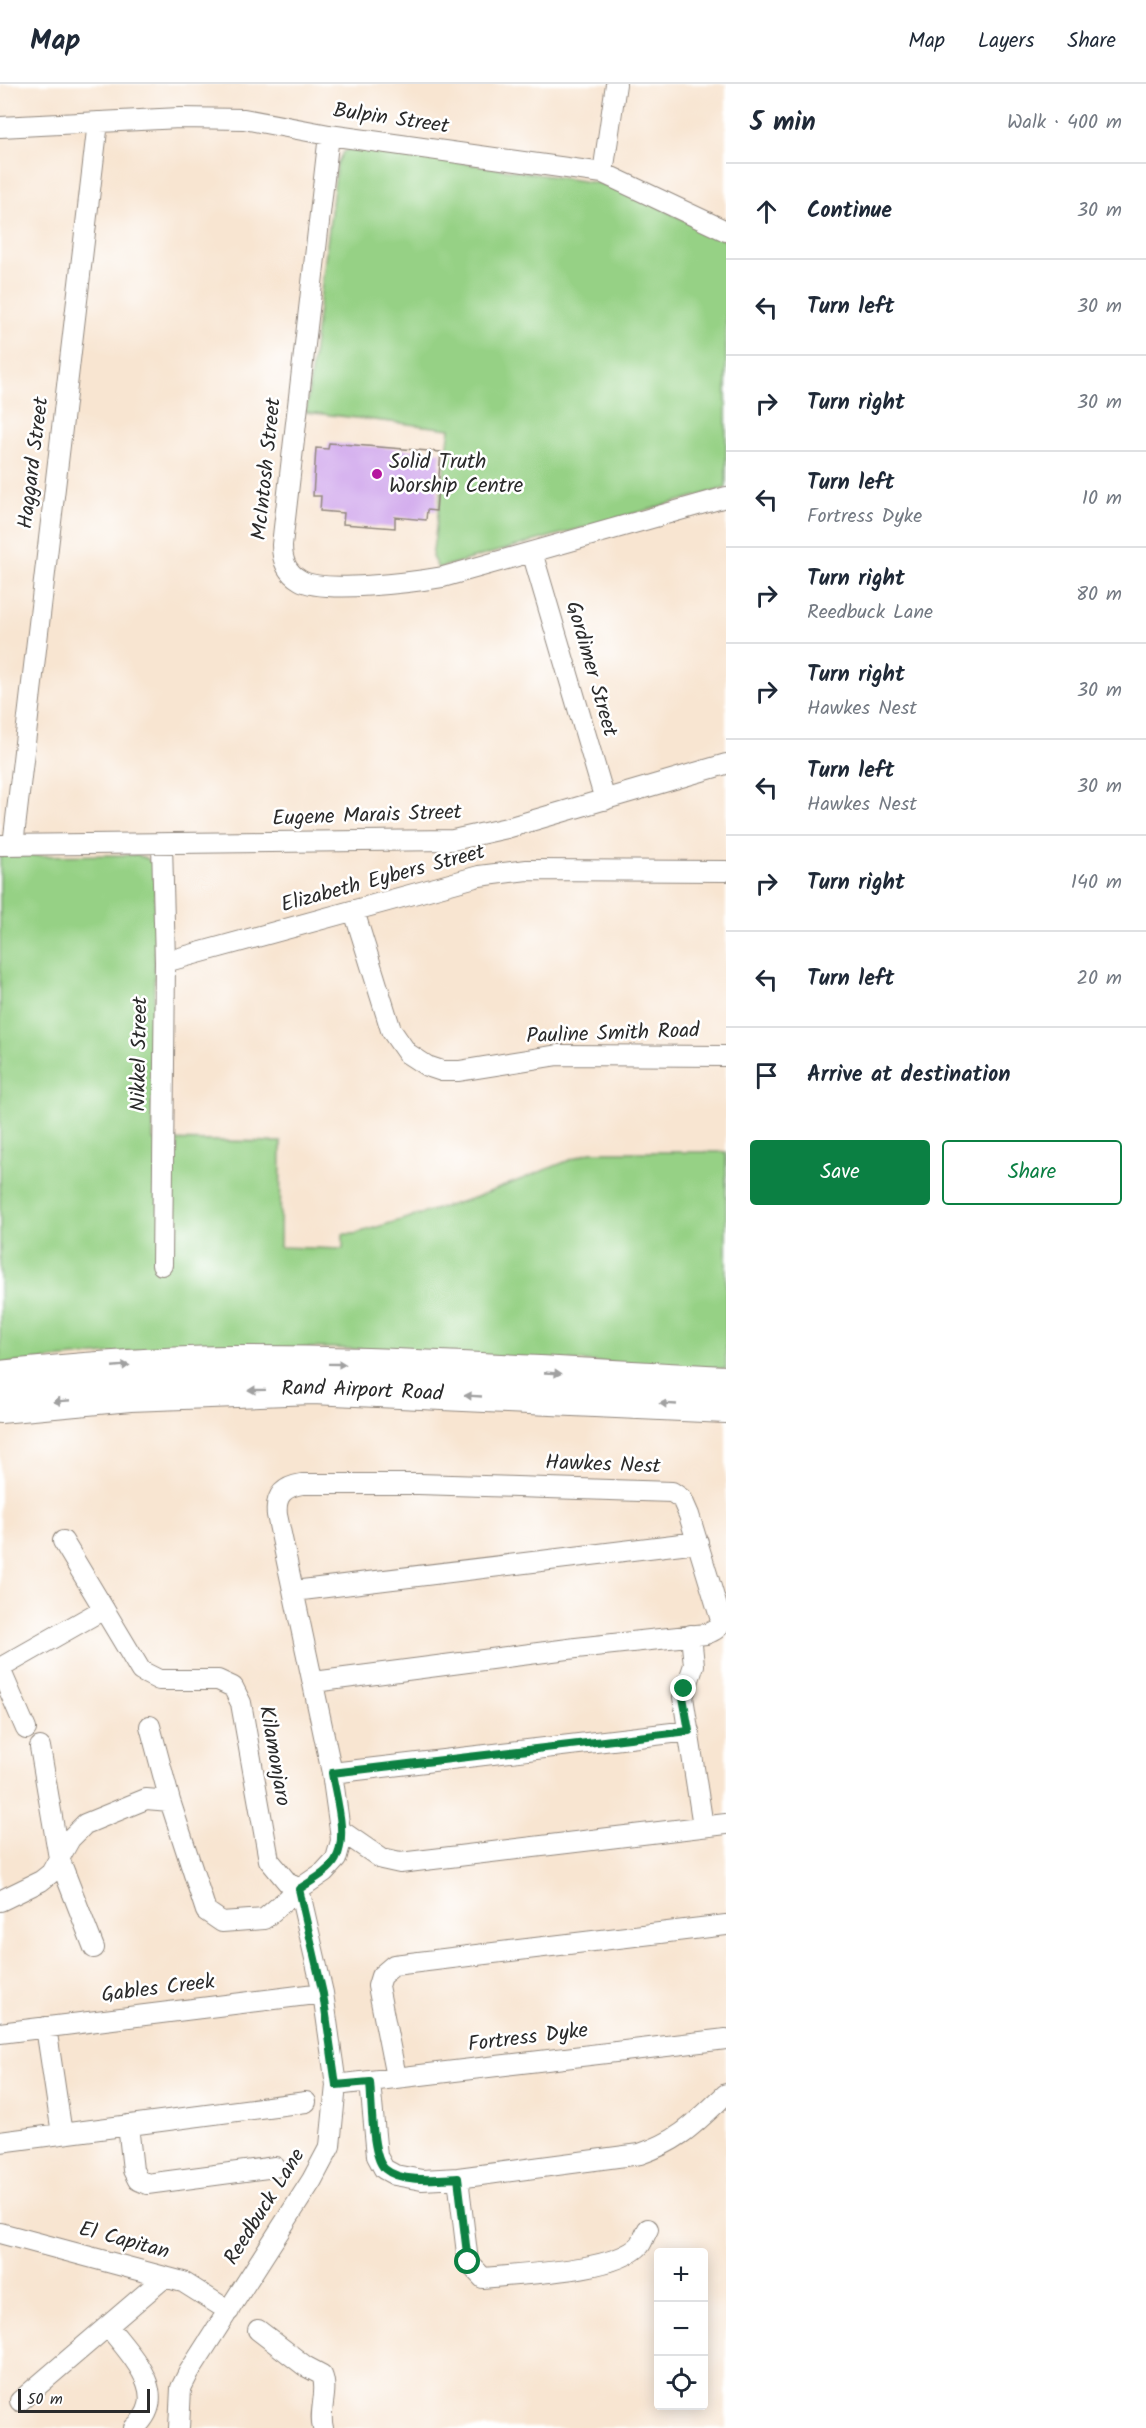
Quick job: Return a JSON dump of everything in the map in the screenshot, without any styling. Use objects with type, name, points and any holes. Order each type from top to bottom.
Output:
[{"type":"main road","name":"Rand Airport Road","points":[[0,1377],[136,1365],[227,1362],[389,1365],[726,1383]]},
{"type":"main road","name":"Rand Airport Road","points":[[0,1407],[130,1395],[313,1388],[726,1407]]},
{"type":"street","points":[[603,173],[616,84]]},
{"type":"street","name":"Bulpin Street","points":[[0,127],[213,117],[244,119],[329,135],[603,173],[726,231]]},
{"type":"street","name":"Haggard Street","points":[[7,845],[98,122]]},
{"type":"street","name":"McIntosh Street","points":[[329,135],[282,545],[286,566],[301,581],[313,585],[378,585],[443,577],[726,497]]},
{"type":"street","name":"Gordimer Street","points":[[532,552],[605,800]]},
{"type":"street","name":"Eugene Marais Street","points":[[7,845],[453,840],[507,828],[726,764]]},
{"type":"street","name":"Nikkel Street","points":[[162,844],[165,963],[162,1265]]},
{"type":"street","name":"Elizabeth Eybers Street","points":[[165,963],[478,876],[506,872],[726,871]]},
{"type":"street","name":"Pauline Smith Road","points":[[354,911],[391,1029],[406,1053],[427,1066],[442,1071],[459,1071],[558,1055],[726,1056]]},
{"type":"street","name":"Hawkes Nest","points":[[150,1726],[170,1801],[206,1911],[222,1922],[264,1919],[299,1889],[324,1872],[336,1859],[341,1841],[332,1773],[276,1505],[280,1495],[288,1486],[418,1484],[672,1492],[682,1499],[698,1542],[721,1620],[719,1626],[714,1630],[691,1635],[314,1682]]},
{"type":"street","name":"Kilamonjaro","points":[[63,1541],[141,1671],[159,1680],[218,1680],[233,1687],[241,1703],[269,1860],[288,1883],[299,1889]]},
{"type":"street","points":[[294,1591],[698,1542]]},
{"type":"street","points":[[26,1729],[0,1668],[104,1609]]},
{"type":"street","points":[[691,1635],[694,1665],[683,1697],[703,1826]]},
{"type":"street","points":[[332,1773],[689,1731]]},
{"type":"street","points":[[40,1747],[59,1858],[94,1948]]},
{"type":"street","points":[[0,1901],[41,1881],[51,1873],[70,1839],[85,1824],[146,1799],[170,1801]]},
{"type":"street","points":[[340,1830],[382,1859],[400,1863],[726,1824]]},
{"type":"street","name":"Reedbuck Lane","points":[[179,2428],[181,2388],[323,2161],[330,2146],[336,2085],[323,1994],[299,1889]]},
{"type":"street","points":[[396,2078],[378,1986],[381,1976],[394,1965],[726,1925]]},
{"type":"street","name":"Gables Creek","points":[[0,2033],[323,1994]]},
{"type":"street","points":[[46,2027],[62,2134]]},
{"type":"street","name":"Fortress Dyke","points":[[336,2085],[726,2040]]},
{"type":"street","points":[[370,2082],[377,2156],[384,2169],[395,2175],[422,2180],[458,2178],[640,2154],[664,2146],[684,2133],[726,2094]]},
{"type":"street","points":[[0,2142],[306,2102]]},
{"type":"street","points":[[128,2125],[133,2170],[138,2180],[147,2184],[275,2167]]},
{"type":"street","points":[[458,2178],[468,2262],[483,2278],[597,2266],[630,2252],[640,2245],[648,2229]]},
{"type":"street","name":"El Capitan","points":[[0,2233],[183,2282],[229,2310]]},
{"type":"street","points":[[20,2401],[165,2277]]},
{"type":"street","points":[[108,2326],[146,2376],[151,2398],[148,2411],[134,2428]]},
{"type":"street","points":[[258,2330],[305,2366],[322,2376],[325,2384],[320,2414],[323,2428]]},
{"type":"green space","points":[[352,148],[603,184],[647,201],[726,241],[726,488],[438,568],[432,557],[450,429],[306,412],[337,164],[343,152]]},
{"type":"green space","points":[[136,855],[146,858],[154,865],[153,1140],[281,1142],[280,1247],[343,1249],[343,1234],[354,1234],[474,1198],[590,1152],[726,1152],[726,1369],[332,1348],[172,1348],[0,1364],[0,856]]},
{"type":"building","name":"Solid Truth Worship Centre","points":[[329,443],[441,452],[436,511],[427,510],[426,520],[395,517],[395,528],[343,524],[344,513],[320,511],[321,496],[313,496],[316,448],[328,449]]},
{"type":"place","name":"Solid Truth Worship Centre","points":[[377,474]]},
{"type":"route","points":[[468,2262],[458,2178],[422,2180],[395,2175],[384,2169],[377,2156],[370,2082],[336,2085],[323,1994],[299,1889],[324,1872],[336,1859],[341,1841],[332,1773],[689,1731],[683,1697],[684,1689]]}]
